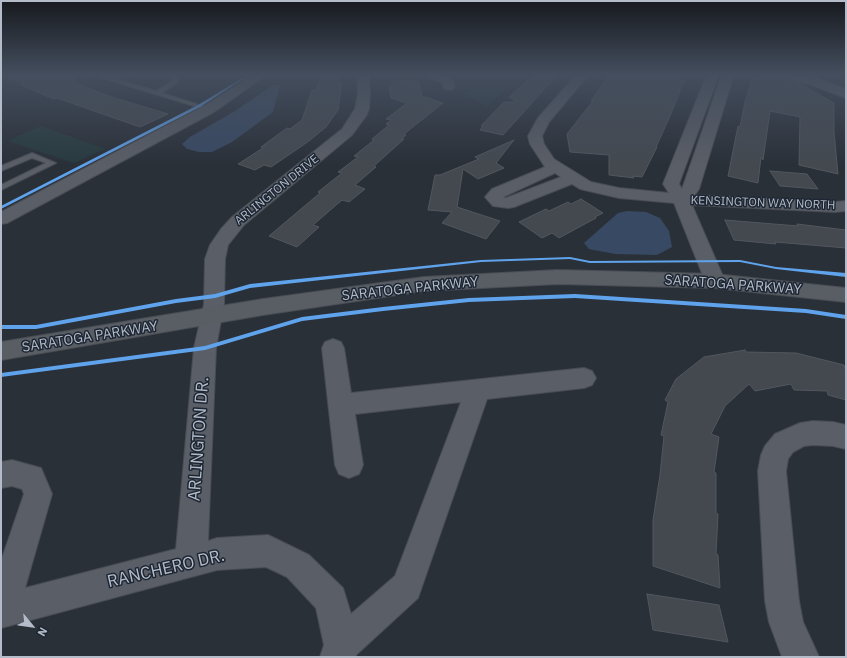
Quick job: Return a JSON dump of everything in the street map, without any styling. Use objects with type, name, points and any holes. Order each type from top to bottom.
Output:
[{"type":"street","points":[[1,219],[216,105]]},
{"type":"street","name":"ARLINGTON DRIVE","points":[[211,317],[215,296],[213,287],[215,259],[223,239],[238,221],[347,132],[359,116],[363,105]]},
{"type":"street","name":"KENSINGTON WAY NORTH","points":[[557,105],[543,121],[535,136],[542,154],[548,162],[555,168],[586,186],[619,193],[681,199],[835,207],[846,206]]},
{"type":"street","points":[[701,105],[671,184],[681,199],[715,281]]},
{"type":"street","points":[[681,199],[691,189],[718,105]]},
{"type":"street","points":[[555,168],[498,192],[493,197],[499,202],[508,203],[573,178]]},
{"type":"street","name":"SARATOGA PARKWAY","points":[[1,351],[211,317],[263,307],[424,284],[558,277],[715,281],[846,295]]},
{"type":"street","name":"ARLINGTON DR.","points":[[191,561],[206,348],[211,317]]},
{"type":"street","points":[[333,348],[349,465]]},
{"type":"street","points":[[342,405],[584,378]]},
{"type":"street","points":[[340,651],[407,587],[478,390]]},
{"type":"street","points":[[801,657],[796,649],[786,622],[782,601],[772,471],[775,455],[784,443],[800,435],[813,433],[833,434],[846,437]]},
{"type":"street","points":[[1,475],[12,473],[31,478],[38,494],[1,611]]},
{"type":"street","name":"RANCHERO DR.","points":[[1,611],[217,554],[268,551],[298,566],[330,600],[340,651]]},
{"type":"lane","points":[[195,105],[209,109]]},
{"type":"lane","points":[[1,169],[32,155],[52,163],[1,188]]},
{"type":"green space","points":[[41,126],[105,149],[74,163],[8,141]]},
{"type":"water","points":[[244,105],[275,105],[273,112],[232,142],[212,152],[199,152],[187,149],[182,144],[190,137]]},
{"type":"water","points":[[627,211],[646,212],[660,218],[669,231],[672,247],[657,255],[615,254],[589,249],[584,243],[618,213]]},
{"type":"building","points":[[76,105],[137,105],[168,114],[140,127]]},
{"type":"building","points":[[307,105],[339,105],[338,110],[326,127],[309,141],[271,167],[264,165],[255,170],[238,164],[263,148],[261,147],[287,128],[290,129],[302,120]]},
{"type":"building","points":[[405,105],[441,105],[404,134],[406,135],[401,139],[404,139],[374,166],[376,167],[355,185],[365,189],[349,202],[342,200],[313,225],[319,227],[297,247],[269,236],[320,193],[318,192],[342,173],[338,172],[358,157],[354,156],[374,140],[372,139],[389,125],[386,124],[391,120],[386,119]]},
{"type":"building","points":[[501,105],[530,105],[503,135],[480,130],[483,126],[481,126]]},
{"type":"building","points":[[590,105],[675,105],[657,147],[642,177],[633,176],[634,178],[609,175],[609,155],[570,152],[567,134]]},
{"type":"building","points":[[744,105],[834,105],[834,132],[838,174],[799,165],[800,117],[770,111],[763,160],[761,157],[758,183],[728,176],[738,126],[740,127]]},
{"type":"building","points":[[514,140],[496,163],[504,168],[478,179],[463,169],[457,207],[500,221],[486,239],[442,223],[452,212],[428,210],[435,175],[440,175],[479,159],[475,157]]},
{"type":"building","points":[[770,171],[807,174],[818,189],[780,186]]},
{"type":"building","points":[[581,199],[603,213],[559,238],[552,233],[542,238],[519,222],[546,209],[549,211],[568,202],[571,204]]},
{"type":"building","points":[[725,220],[798,226],[797,224],[846,230],[846,248],[734,240]]},
{"type":"building","points":[[745,350],[746,352],[796,353],[844,365],[846,372],[846,400],[828,395],[827,391],[794,390],[791,384],[755,391],[749,384],[725,406],[711,434],[719,437],[714,472],[716,473],[716,513],[718,514],[716,554],[718,555],[720,588],[653,566],[653,520],[664,436],[661,435],[668,402],[665,400],[676,379],[704,357]]},
{"type":"building","points":[[647,594],[719,605],[728,642],[653,630]]},
{"type":"cycle path","points":[[1,208],[201,105]]},
{"type":"cycle path","points":[[1,327],[36,327],[176,301],[215,296],[250,286],[481,261],[570,258],[590,262],[740,261],[776,268],[846,275]]},
{"type":"cycle path","points":[[1,375],[205,348],[302,319],[469,300],[575,296],[806,311],[846,317]]}]
